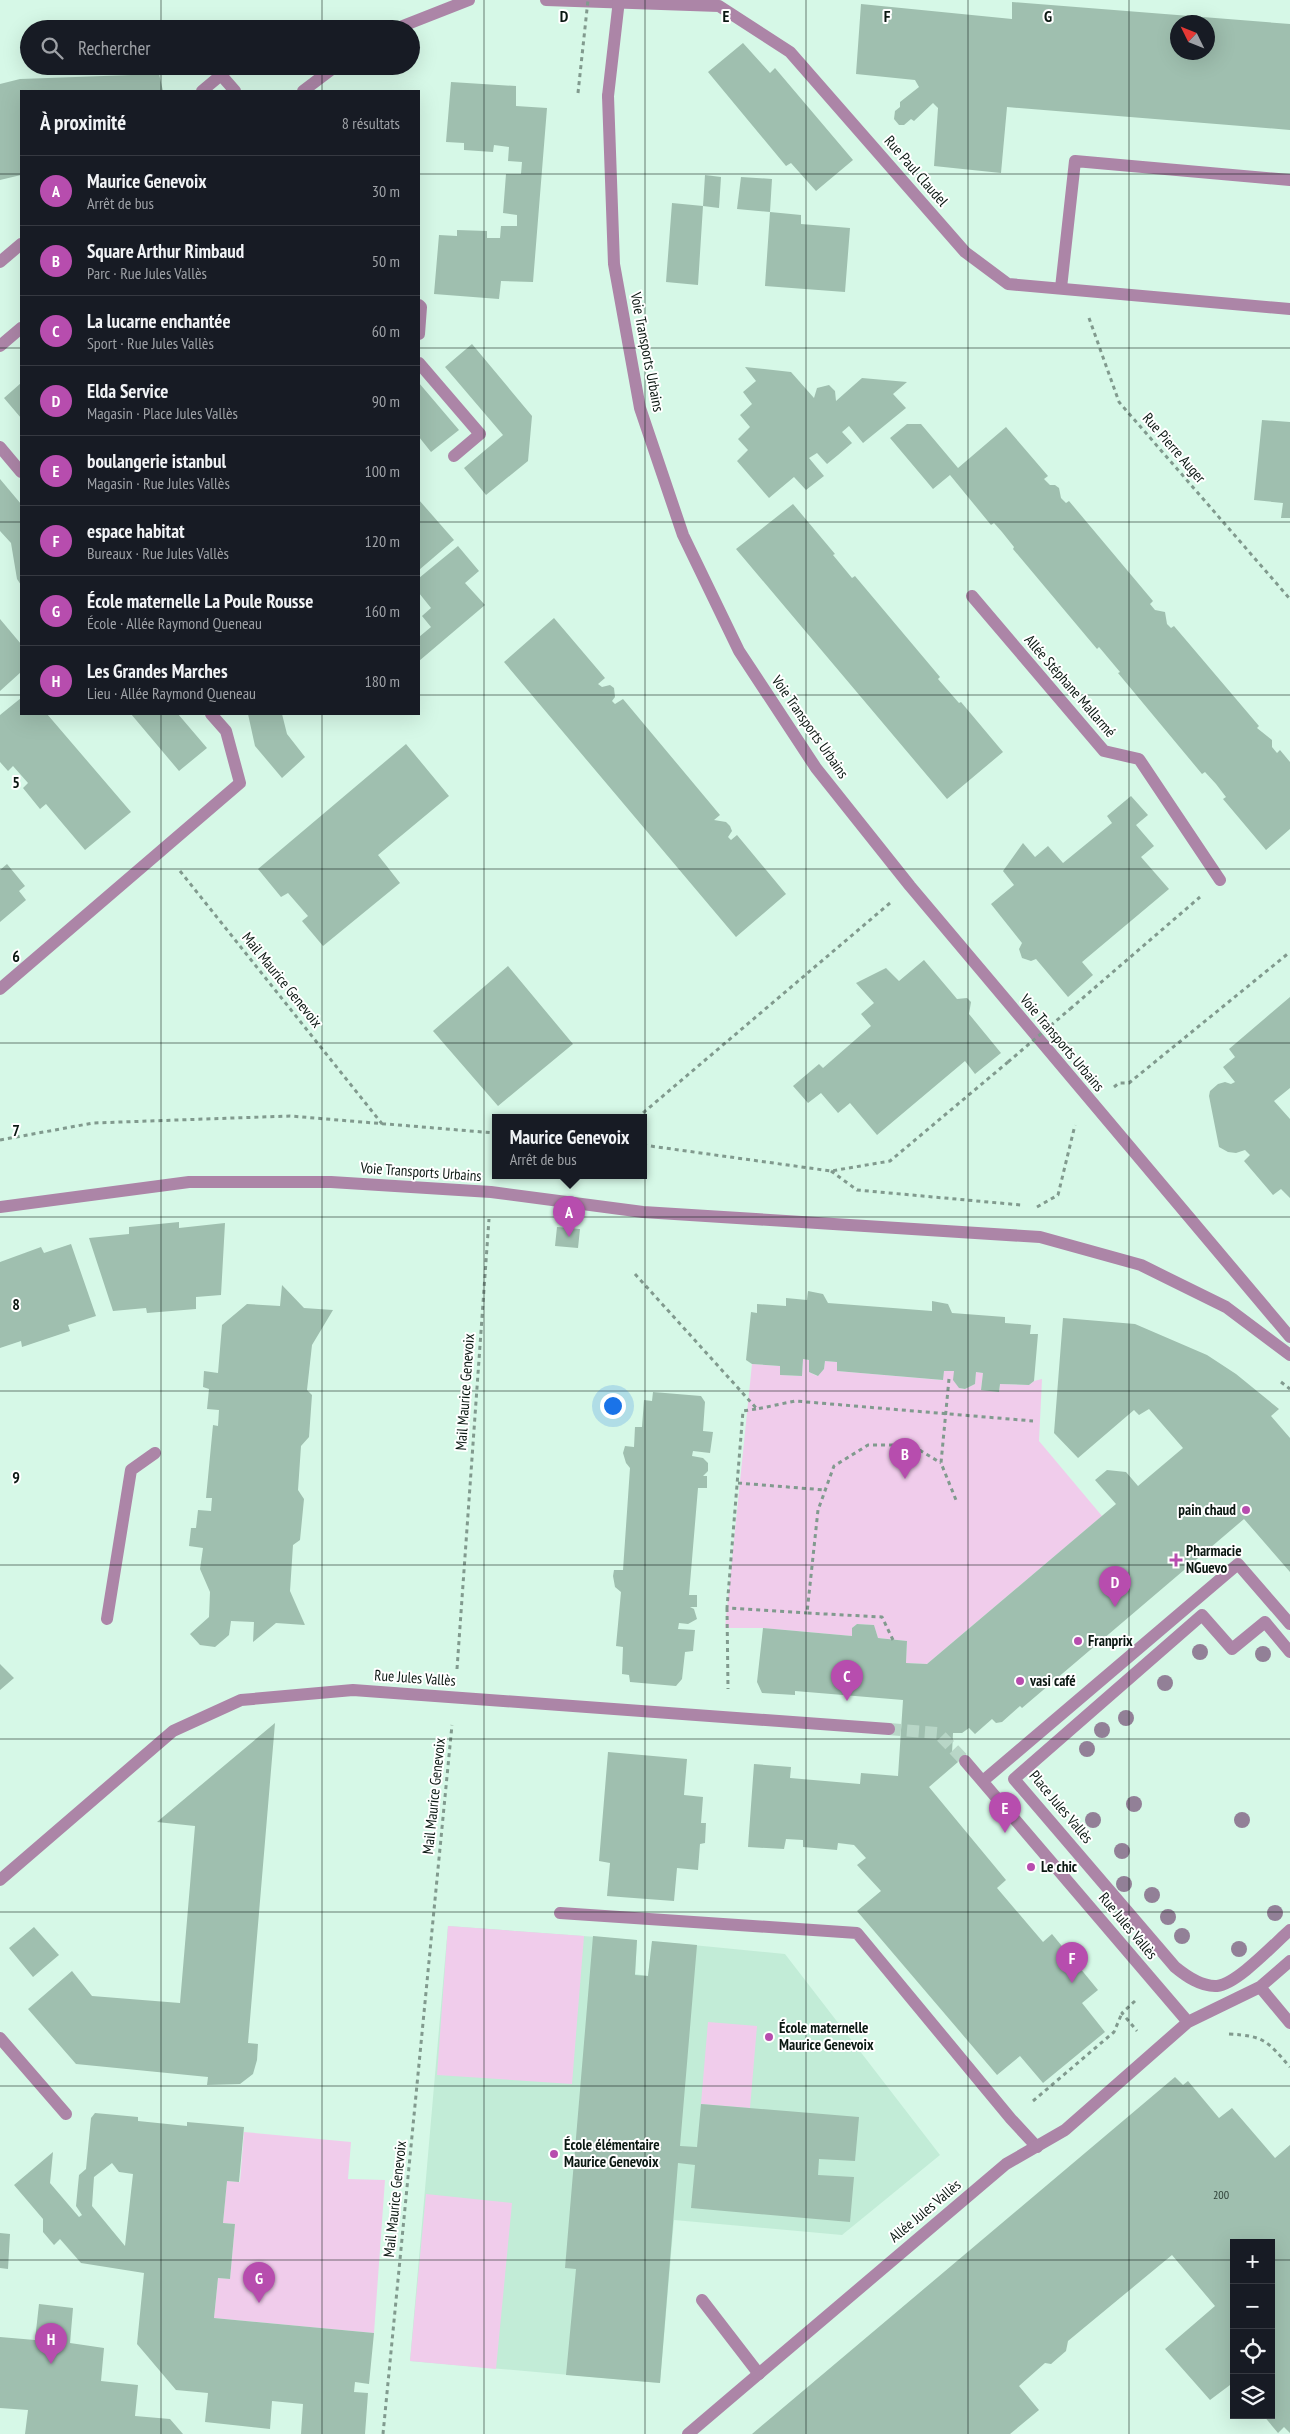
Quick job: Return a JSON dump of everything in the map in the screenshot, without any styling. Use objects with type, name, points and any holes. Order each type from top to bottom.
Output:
[{"type":"street","points":[[418,20],[470,0]]},
{"type":"street","name":"Rue Paul Claudel","points":[[546,0],[719,6],[790,52],[965,252],[1008,284],[1290,309]]},
{"type":"street","name":"Voie Transports Urbains","points":[[619,0],[608,96],[614,264],[640,408],[683,534],[744,660],[816,768],[910,886],[1092,1105],[1290,1337]]},
{"type":"street","points":[[203,90],[221,75],[234,90]]},
{"type":"street","points":[[304,90],[324,75]]},
{"type":"street","points":[[1061,288],[1075,160],[1290,180]]},
{"type":"street","points":[[0,262],[20,245]]},
{"type":"street","points":[[0,346],[20,329]]},
{"type":"street","points":[[420,364],[480,434],[454,456]]},
{"type":"street","points":[[0,447],[20,471]]},
{"type":"street","name":"Allée Stéphane Mallarmé","points":[[972,596],[1104,751],[1139,759],[1220,880]]},
{"type":"street","points":[[0,988],[240,783],[226,731],[212,715]]},
{"type":"street","name":"Voie Transports Urbains","points":[[0,1207],[188,1182],[331,1182],[491,1192],[643,1212],[1040,1237],[1141,1265],[1226,1307],[1290,1354]]},
{"type":"street","points":[[107,1619],[130,1470],[155,1453]]},
{"type":"street","points":[[984,1780],[1238,1564],[1290,1624]]},
{"type":"street","name":"Place Jules Vallès","points":[[1290,1652],[1265,1622],[1232,1649],[1202,1615],[1014,1779],[1175,1967],[1190,1979],[1216,1986],[1231,1981],[1290,1930]]},
{"type":"street","name":"Rue Jules Vallès","points":[[0,1880],[173,1731],[241,1700],[353,1690],[889,1729]]},
{"type":"street","name":"Rue Jules Vallès","points":[[965,1761],[984,1780],[1188,2022]]},
{"type":"street","points":[[560,1913],[856,1933],[1011,2119],[1037,2147]]},
{"type":"street","points":[[1188,2022],[1260,1987],[1290,1962]]},
{"type":"street","points":[[1260,1987],[1290,2023]]},
{"type":"street","name":"Allée Jules Vallès","points":[[688,2434],[1006,2164],[1065,2130],[1188,2022]]},
{"type":"street","points":[[0,2038],[66,2114]]},
{"type":"street","points":[[702,2300],[759,2374]]},
{"type":"path","points":[[578,92],[588,0]]},
{"type":"path","name":"Rue Pierre Auger","points":[[1078,290],[1119,402],[1290,599]]},
{"type":"path","name":"Mail Maurice Genevoix","points":[[162,850],[383,1125]]},
{"type":"path","points":[[647,1146],[832,1171],[890,1161],[1220,880]]},
{"type":"path","points":[[642,1114],[910,886]]},
{"type":"path","points":[[832,1171],[857,1190],[1038,1207],[1058,1195],[1077,1116],[1119,1083],[1129,1083],[1290,952]]},
{"type":"path","points":[[0,1140],[93,1123],[290,1116],[492,1133]]},
{"type":"path","name":"Mail Maurice Genevoix","points":[[383,2434],[455,1698],[491,1192]]},
{"type":"path","points":[[634,1274],[757,1409]]},
{"type":"path","points":[[1274,1377],[1290,1389]]},
{"type":"path","points":[[949,1379],[941,1463],[956,1500]]},
{"type":"path","points":[[728,1718],[727,1608],[744,1411],[794,1401],[1033,1421]]},
{"type":"path","points":[[807,1613],[818,1510],[834,1466],[868,1445],[911,1445],[941,1463]]},
{"type":"path","points":[[738,1483],[825,1490]]},
{"type":"path","points":[[727,1608],[882,1617],[893,1640]]},
{"type":"path","points":[[1011,2119],[1114,2032],[1122,2013]]},
{"type":"shaded area","points":[[803,1359],[809,1360],[809,1372],[817,1376],[824,1369],[825,1361],[837,1362],[837,1371],[942,1380],[944,1371],[954,1371],[959,1388],[965,1389],[975,1384],[976,1372],[983,1373],[981,1390],[999,1392],[1000,1384],[1029,1385],[1034,1381],[1042,1379],[1039,1441],[1102,1516],[927,1664],[906,1663],[907,1641],[878,1638],[874,1625],[857,1624],[852,1628],[852,1636],[763,1628],[725,1628],[752,1364],[780,1366],[780,1375],[802,1376]]},
{"type":"shaded area","name":"École élémentaire Maurice Genevoix","points":[[448,1926],[637,1940],[635,1974],[648,1976],[652,1941],[785,1954],[940,2155],[842,2235],[674,2220],[660,2383],[410,2361]]},
{"type":"shaded area","points":[[448,1926],[584,1936],[572,2084],[437,2075]]},
{"type":"shaded area","points":[[708,2022],[757,2026],[750,2108],[701,2104]]},
{"type":"shaded area","points":[[244,2132],[351,2142],[348,2179],[385,2180],[374,2333],[214,2318],[218,2278],[230,2279],[235,2224],[223,2223],[227,2181],[240,2182]]},
{"type":"shaded area","points":[[426,2194],[512,2203],[496,2369],[410,2361]]},
{"type":"building","points":[[1012,2],[1176,15],[1170,15],[1170,60],[1215,60],[1215,18],[1290,24],[1290,130],[1007,107],[1001,173],[934,166],[938,108],[933,103],[914,121],[911,119],[904,125],[899,125],[894,119],[895,111],[900,107],[900,102],[919,87],[915,80],[856,74],[861,4],[1012,19]]},
{"type":"building","points":[[743,43],[770,73],[775,68],[853,160],[816,191],[791,163],[786,166],[708,72]]},
{"type":"building","points":[[159,75],[163,90],[20,90],[20,175],[0,180],[0,84],[20,79]]},
{"type":"building","points":[[451,82],[516,86],[516,106],[547,108],[533,282],[501,281],[499,299],[434,294],[439,235],[457,236],[457,230],[487,231],[487,238],[500,238],[501,226],[517,226],[517,215],[503,213],[506,174],[521,174],[522,162],[508,161],[509,147],[494,145],[493,152],[464,150],[464,143],[446,142]]},
{"type":"building","points":[[705,175],[721,177],[719,208],[703,206]]},
{"type":"building","points":[[741,177],[772,179],[770,212],[737,209]]},
{"type":"building","points":[[672,203],[703,206],[698,285],[666,282]]},
{"type":"building","points":[[770,212],[801,215],[801,224],[850,228],[845,292],[765,286]]},
{"type":"building","points":[[472,344],[532,416],[528,461],[486,495],[464,468],[503,435],[445,367]]},
{"type":"building","points":[[745,367],[791,372],[814,398],[817,388],[829,385],[835,391],[836,401],[862,378],[907,382],[893,394],[906,408],[863,443],[849,426],[842,432],[852,443],[827,464],[817,453],[809,458],[824,476],[806,490],[794,477],[769,498],[737,461],[748,450],[738,439],[750,427],[740,415],[752,404],[743,392],[756,381]]},
{"type":"building","points":[[20,384],[20,417],[4,398]]},
{"type":"building","points":[[420,384],[459,430],[431,452],[420,438]]},
{"type":"building","points":[[1262,420],[1290,422],[1290,518],[1281,518],[1283,503],[1254,500]]},
{"type":"building","points":[[907,424],[921,424],[958,468],[1006,427],[1048,476],[1044,479],[1050,485],[1055,485],[1059,488],[1061,498],[1066,503],[1069,501],[1153,601],[1150,604],[1155,610],[1165,612],[1167,624],[1171,628],[1174,626],[1259,726],[1257,728],[1272,740],[1272,747],[1277,753],[1280,750],[1290,762],[1290,829],[1266,850],[1223,799],[1226,797],[1216,784],[1205,772],[1202,774],[1118,673],[1120,672],[1099,647],[1097,649],[1013,549],[1014,547],[994,523],[991,525],[950,475],[933,489],[890,438]]},
{"type":"building","points":[[0,479],[20,503],[20,584],[17,579],[11,543],[0,531]]},
{"type":"building","points":[[420,501],[454,540],[420,569]]},
{"type":"building","points":[[793,504],[835,554],[833,555],[852,578],[855,576],[940,677],[938,679],[959,703],[961,702],[1003,752],[947,799],[736,549]]},
{"type":"building","points":[[458,546],[479,571],[465,583],[485,605],[420,660],[420,636],[431,627],[422,616],[431,608],[420,594],[420,577]]},
{"type":"building","points":[[554,618],[605,678],[598,684],[602,687],[610,685],[614,688],[615,697],[612,701],[615,704],[623,699],[720,815],[714,820],[726,822],[730,826],[732,831],[728,837],[731,840],[737,835],[786,894],[736,937],[504,662]]},
{"type":"building","points":[[0,619],[20,643],[20,673],[0,691]]},
{"type":"building","points":[[20,699],[20,715],[48,715],[131,812],[85,850],[46,804],[40,809],[23,788],[28,783],[13,766],[8,771],[0,762],[0,715]]},
{"type":"building","points":[[132,715],[179,715],[207,748],[179,771]]},
{"type":"building","points":[[248,715],[282,715],[287,734],[305,757],[282,778],[255,746]]},
{"type":"building","points":[[406,744],[449,796],[378,855],[400,883],[323,946],[302,921],[308,916],[288,893],[281,897],[258,869]]},
{"type":"building","points":[[1131,796],[1148,815],[1136,825],[1154,846],[1141,857],[1169,889],[1082,962],[1093,975],[1068,997],[1036,959],[1031,961],[1022,958],[1019,949],[1022,943],[991,904],[1014,885],[1003,871],[1023,843],[1035,857],[1048,846],[1063,863],[1112,823],[1107,816]]},
{"type":"building","points":[[7,864],[25,886],[19,891],[26,900],[0,922],[0,870]]},
{"type":"building","points":[[924,960],[957,999],[967,998],[971,1002],[969,1014],[1001,1053],[975,1074],[965,1061],[877,1135],[850,1103],[838,1113],[821,1093],[808,1103],[793,1086],[819,1064],[823,1068],[871,1026],[861,1014],[874,1003],[856,983],[886,968],[899,981]]},
{"type":"building","points":[[508,966],[573,1044],[498,1106],[433,1031]]},
{"type":"building","points":[[1290,997],[1290,1088],[1274,1101],[1290,1119],[1290,1198],[1281,1189],[1273,1195],[1244,1161],[1250,1155],[1245,1150],[1236,1153],[1228,1152],[1219,1147],[1209,1096],[1210,1091],[1218,1084],[1225,1082],[1231,1084],[1235,1082],[1223,1067],[1235,1057],[1229,1049]]},
{"type":"building","points":[[179,1222],[179,1228],[225,1223],[221,1295],[196,1297],[196,1309],[147,1313],[146,1308],[113,1311],[89,1238],[129,1234],[129,1227]]},
{"type":"building","points":[[557,1227],[580,1229],[578,1248],[555,1246]]},
{"type":"building","points":[[71,1244],[96,1316],[68,1325],[70,1331],[22,1347],[21,1341],[0,1348],[0,1262],[41,1247],[44,1253]]},
{"type":"building","points":[[282,1285],[304,1308],[333,1310],[312,1345],[307,1390],[312,1395],[309,1437],[301,1446],[298,1490],[304,1499],[300,1540],[293,1545],[290,1591],[305,1625],[276,1623],[253,1642],[254,1622],[231,1621],[229,1635],[215,1647],[200,1645],[190,1634],[209,1617],[210,1592],[200,1569],[203,1548],[189,1546],[191,1528],[196,1528],[198,1510],[211,1511],[212,1498],[206,1498],[213,1425],[218,1426],[219,1410],[207,1409],[209,1389],[203,1387],[204,1371],[218,1373],[222,1325],[247,1304],[280,1306]]},
{"type":"building","points":[[808,1291],[823,1294],[828,1303],[932,1311],[932,1301],[948,1304],[952,1313],[1005,1317],[1005,1323],[1031,1325],[1030,1334],[1038,1334],[1034,1381],[1029,1385],[1000,1384],[999,1392],[981,1390],[983,1373],[976,1372],[975,1384],[965,1389],[959,1388],[953,1380],[954,1371],[944,1371],[943,1380],[837,1371],[837,1362],[825,1361],[824,1369],[818,1376],[809,1372],[809,1360],[803,1359],[802,1376],[780,1375],[780,1366],[752,1364],[746,1360],[751,1312],[757,1313],[757,1304],[786,1306],[786,1298],[807,1300]]},
{"type":"building","points":[[1063,1318],[1135,1324],[1207,1355],[1236,1374],[1279,1409],[1271,1416],[1290,1438],[1290,1572],[1244,1519],[1022,1708],[1020,1706],[1002,1722],[996,1723],[992,1719],[975,1734],[969,1728],[962,1733],[953,1733],[952,1753],[958,1762],[929,1787],[1006,1880],[997,1888],[1043,1942],[1052,1934],[1098,1990],[1082,2003],[1105,2032],[1043,2083],[1020,2056],[997,2075],[857,1911],[881,1891],[857,1865],[866,1858],[854,1845],[838,1843],[837,1850],[803,1847],[803,1840],[786,1839],[784,1849],[748,1847],[754,1764],[791,1767],[790,1778],[860,1784],[861,1773],[898,1776],[903,1700],[795,1691],[795,1695],[762,1693],[757,1682],[763,1628],[852,1636],[852,1628],[857,1624],[874,1625],[878,1638],[907,1641],[906,1663],[927,1664],[1116,1504],[1095,1480],[1107,1470],[1126,1472],[1138,1486],[1183,1448],[1149,1409],[1139,1415],[1134,1410],[1078,1458],[1054,1433]]},
{"type":"building","points":[[653,1392],[701,1396],[705,1402],[703,1431],[713,1432],[710,1453],[693,1451],[692,1456],[703,1458],[708,1463],[708,1471],[703,1476],[707,1476],[707,1488],[698,1488],[689,1595],[697,1595],[697,1607],[690,1607],[694,1609],[697,1619],[688,1624],[679,1623],[678,1629],[695,1630],[693,1651],[685,1652],[682,1679],[676,1686],[630,1682],[629,1675],[622,1674],[623,1647],[616,1646],[621,1592],[615,1587],[613,1576],[614,1570],[623,1570],[630,1468],[626,1463],[623,1453],[625,1446],[634,1447],[635,1427],[642,1427],[644,1400],[652,1401]]},
{"type":"building","points":[[0,1664],[14,1678],[0,1690]]},
{"type":"building","points":[[275,1723],[248,2043],[258,2044],[257,2060],[253,2074],[240,2084],[207,2085],[208,2077],[76,2064],[28,2009],[72,1971],[92,1996],[180,2003],[195,1826],[157,1822]]},
{"type":"building","points":[[608,1752],[687,1759],[684,1795],[703,1797],[701,1823],[706,1823],[705,1843],[700,1844],[698,1870],[677,1868],[674,1901],[607,1896],[610,1863],[599,1861]]},
{"type":"building","points":[[34,1927],[59,1955],[33,1977],[9,1948]]},
{"type":"building","points":[[593,1936],[637,1940],[635,1975],[648,1976],[652,1941],[697,1945],[680,2146],[697,2147],[701,2104],[859,2117],[855,2161],[819,2159],[818,2175],[854,2177],[850,2222],[691,2208],[695,2165],[678,2163],[660,2383],[566,2375],[576,2269],[565,2268]]},
{"type":"building","points":[[1175,2077],[1183,2085],[1188,2081],[1219,2118],[1232,2108],[1275,2158],[1290,2145],[1290,2433],[1284,2427],[1278,2433],[1266,2419],[1275,2419],[1275,2239],[1230,2239],[1230,2385],[1210,2400],[1165,2349],[1215,2306],[1172,2255],[1068,2341],[1066,2351],[1051,2364],[1045,2363],[1019,2386],[1039,2410],[1010,2434],[752,2434]]},
{"type":"building","points":[[95,2113],[138,2117],[138,2121],[187,2126],[187,2122],[244,2127],[239,2182],[227,2181],[223,2223],[235,2224],[230,2279],[218,2278],[214,2318],[374,2333],[369,2384],[355,2382],[354,2392],[368,2393],[365,2434],[301,2434],[303,2404],[272,2401],[270,2429],[205,2422],[208,2393],[176,2390],[137,2344],[144,2273],[81,2263],[60,2239],[54,2245],[43,2232],[43,2219],[14,2185],[53,2152],[50,2183],[79,2217],[82,2215],[76,2206],[79,2175],[86,2169],[91,2118]],"holes":[[[112,2163],[119,2172],[133,2174],[125,2246],[92,2206],[94,2177]]]},
{"type":"building","points":[[0,2233],[10,2234],[8,2269],[0,2268]]},
{"type":"building","points":[[39,2304],[73,2308],[70,2343],[104,2348],[101,2381],[138,2385],[135,2416],[170,2419],[183,2434],[25,2434],[28,2410],[0,2408],[0,2337],[35,2340]]},
{"type":"tunnel","points":[[889,1729],[938,1733],[965,1761]]},
{"type":"place","name":"Maurice Genevoix","points":[[569,1237]]},
{"type":"place","name":"Square Arthur Rimbaud","points":[[905,1479]]},
{"type":"place","name":"pain chaud","points":[[1246,1510]]},
{"type":"place","name":"Pharmacie NGuevo","points":[[1176,1560]]},
{"type":"place","name":"Elda Service","points":[[1115,1607]]},
{"type":"place","name":"Franprix","points":[[1078,1641]]},
{"type":"place","name":"vasi café","points":[[1020,1681]]},
{"type":"place","name":"La lucarne enchantée","points":[[847,1701]]},
{"type":"place","name":"boulangerie istanbul","points":[[1005,1833]]},
{"type":"place","name":"Le chic","points":[[1031,1867]]},
{"type":"place","name":"espace habitat","points":[[1072,1983]]},
{"type":"place","name":"École maternelle Maurice Genevoix","points":[[769,2037]]},
{"type":"place","name":"École élémentaire Maurice Genevoix","points":[[554,2154]]},
{"type":"place","name":"École maternelle La Poule Rousse","points":[[259,2303]]},
{"type":"place","name":"Les Grandes Marches","points":[[51,2364]]}]
